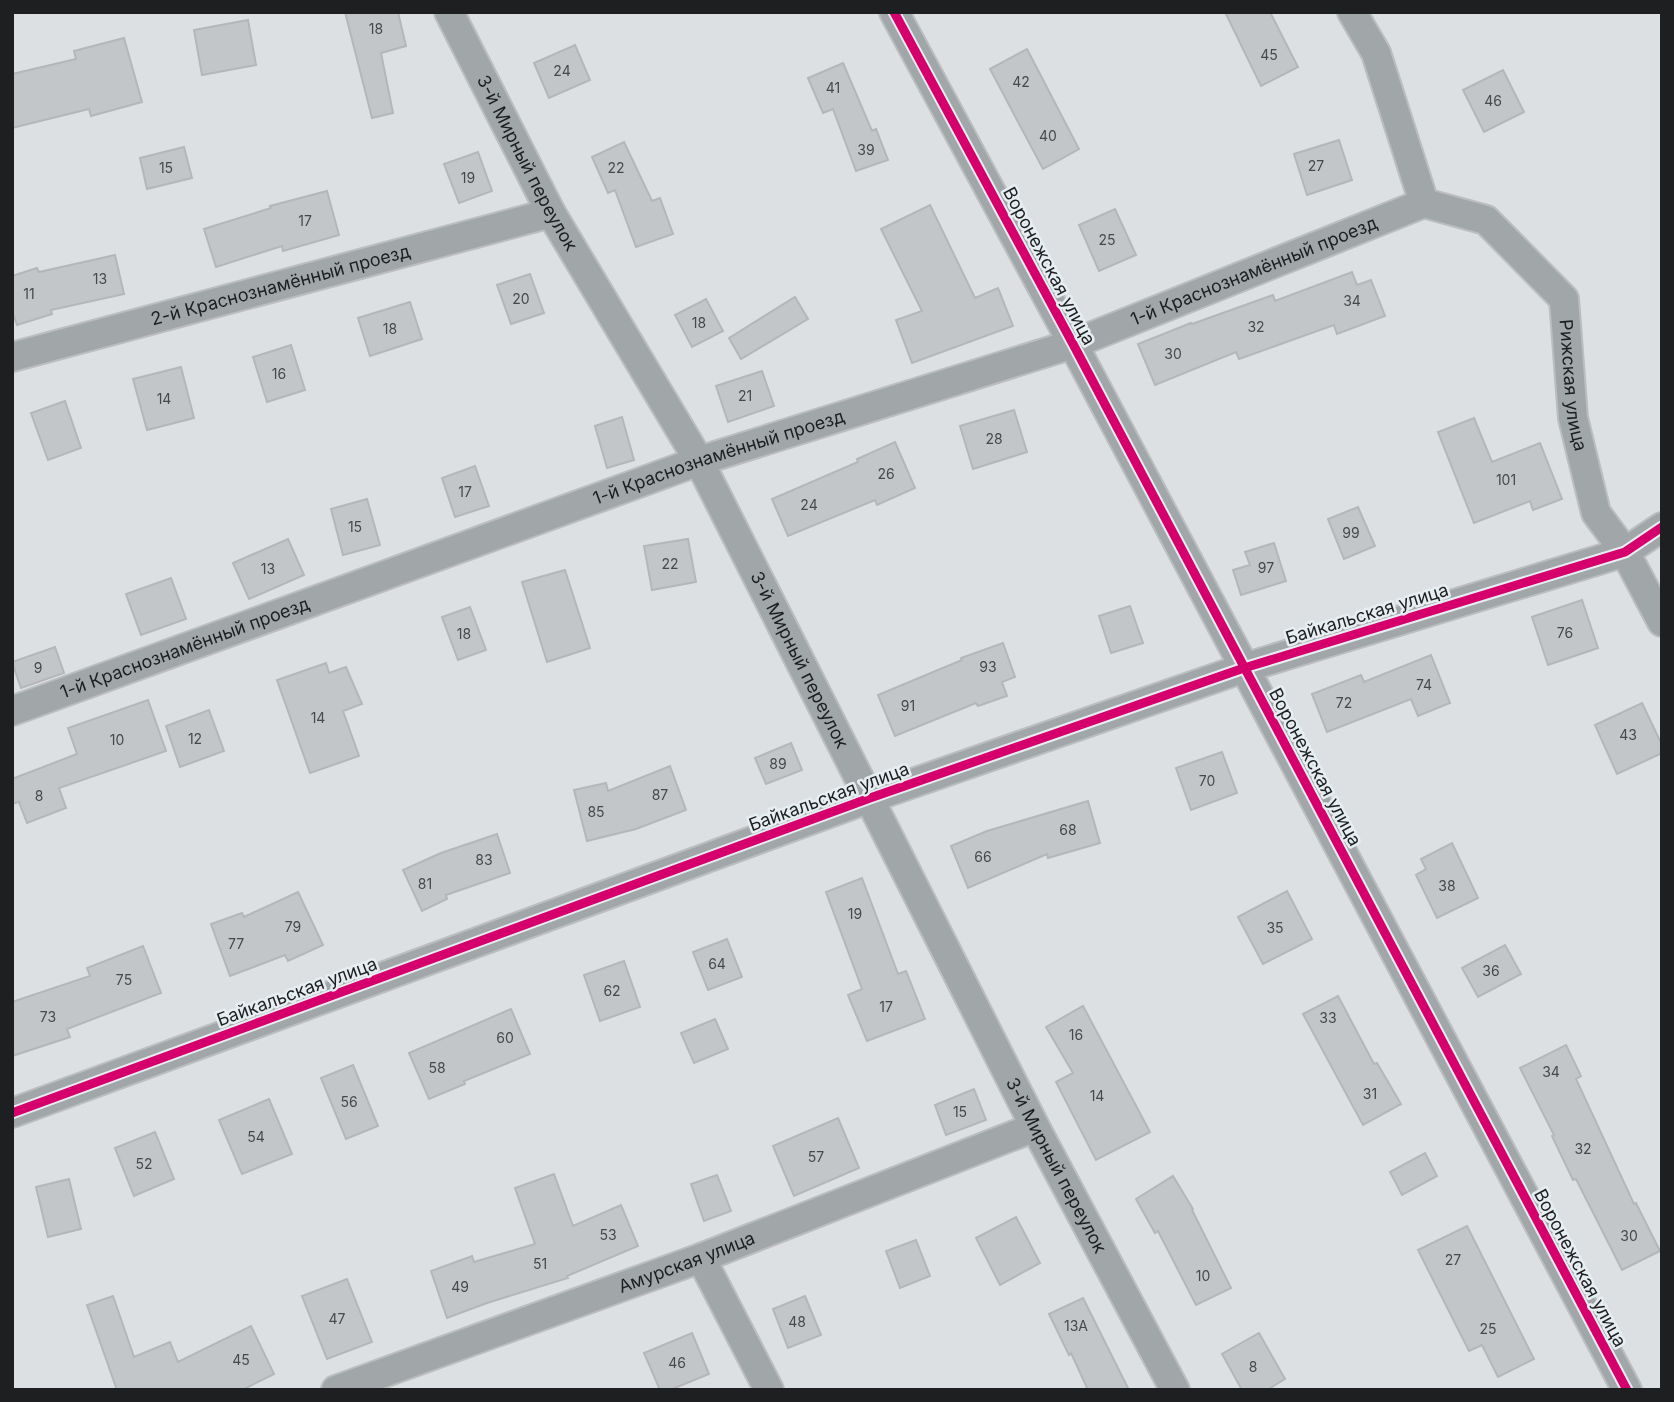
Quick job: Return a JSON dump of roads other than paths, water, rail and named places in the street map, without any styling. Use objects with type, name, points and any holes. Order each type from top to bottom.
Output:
[{"type":"street","name":"3-й Мирный переулок","points":[[449,12],[551,214],[699,461],[1035,1128],[1175,1390]]},
{"type":"street","name":"Воронежская улица","points":[[894,12],[1073,344],[1627,1390]]},
{"type":"street","points":[[1352,12],[1376,53],[1424,203]]},
{"type":"street","name":"1-й Краснознамённый проезд","points":[[12,711],[699,461],[1073,344],[1424,203]]},
{"type":"street","name":"Рижская улица","points":[[1424,203],[1486,220],[1564,299],[1573,418],[1596,513],[1625,552],[1662,622]]},
{"type":"street","name":"2-й Краснознамённый проезд","points":[[12,357],[551,214]]},
{"type":"street","name":"Байкальская улица","points":[[12,1113],[870,798],[1244,668],[1625,552],[1662,527]]},
{"type":"street","name":"Амурская улица","points":[[335,1390],[701,1258],[1035,1128]]},
{"type":"street","points":[[701,1258],[769,1390]]}]
